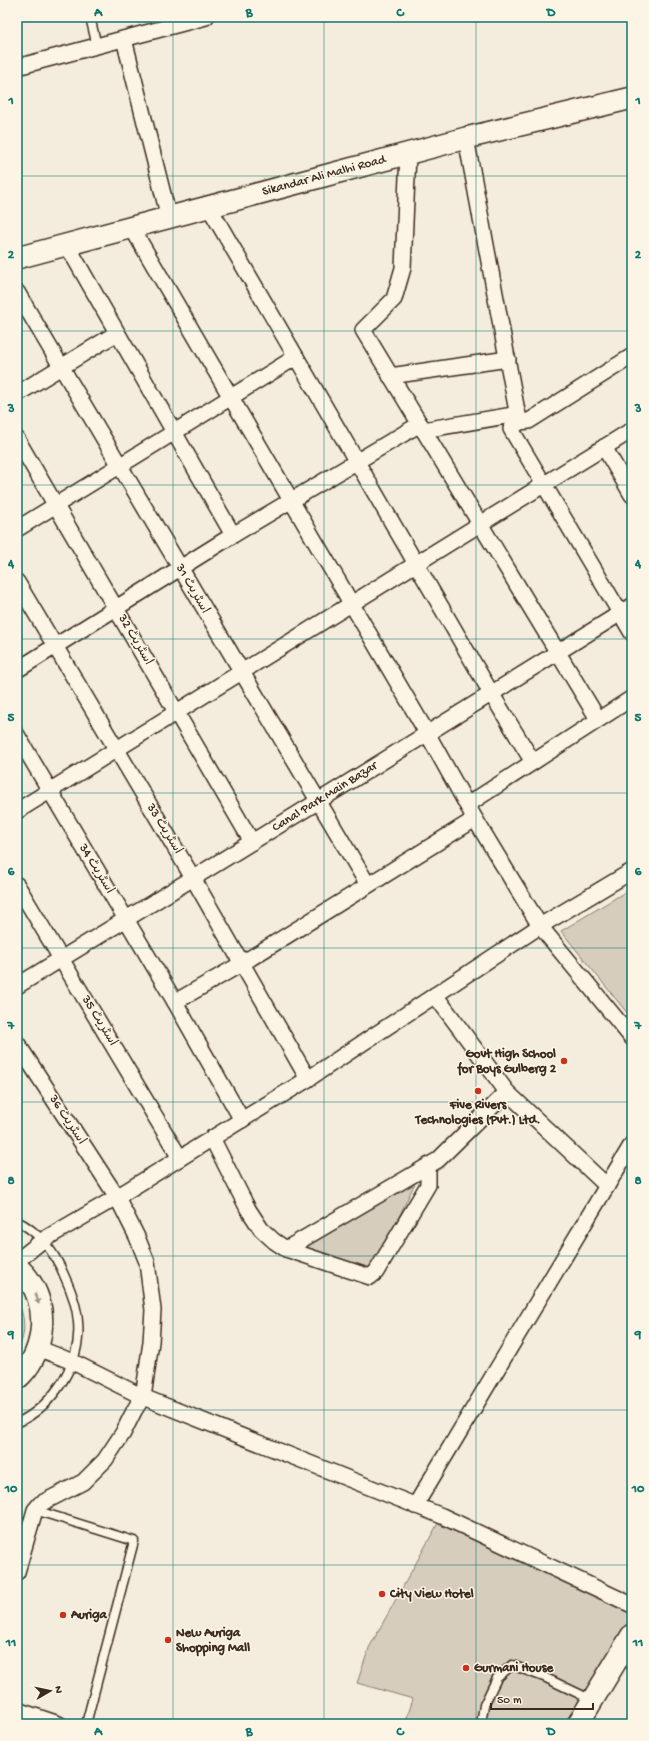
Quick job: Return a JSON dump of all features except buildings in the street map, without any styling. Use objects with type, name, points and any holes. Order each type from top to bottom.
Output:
[{"type":"street","points":[[17,67],[206,17]]},
{"type":"street","points":[[124,39],[169,218]]},
{"type":"street","name":"Sikandar Ali Malhi Road","points":[[17,258],[466,138],[632,98]]},
{"type":"street","points":[[466,138],[519,418],[511,429],[632,633]]},
{"type":"street","points":[[408,154],[403,268],[394,299],[363,330],[598,719]]},
{"type":"street","points":[[209,207],[491,693],[533,762]]},
{"type":"street","points":[[132,228],[427,733],[475,819],[540,926],[632,1038]]},
{"type":"street","points":[[67,245],[233,535]]},
{"type":"street","name":"اسٹریٹ 31","points":[[17,292],[317,802],[368,885]]},
{"type":"street","points":[[17,394],[118,333]]},
{"type":"street","points":[[17,670],[233,535],[357,462],[421,427],[519,418],[529,421],[632,356]]},
{"type":"street","points":[[17,529],[296,357]]},
{"type":"street","points":[[390,376],[508,358]]},
{"type":"street","points":[[17,811],[632,430]]},
{"type":"street","name":"اسٹریٹ 32","points":[[17,439],[252,842]]},
{"type":"street","points":[[604,447],[632,495]]},
{"type":"street","name":"اسٹریٹ 33","points":[[17,582],[193,878],[308,1079]]},
{"type":"street","name":"Canal Park Main Bazar","points":[[17,986],[632,606]]},
{"type":"street","points":[[467,804],[632,698]]},
{"type":"street","name":"اسٹریٹ 34","points":[[17,735],[175,1002],[242,1120]]},
{"type":"street","points":[[175,1002],[241,964],[475,819]]},
{"type":"street","points":[[17,1261],[43,1240],[117,1197],[308,1079],[540,926],[632,870]]},
{"type":"street","name":"اسٹریٹ 35","points":[[17,885],[62,958],[180,1158]]},
{"type":"street","points":[[435,995],[507,1092],[607,1186]]},
{"type":"street","name":"اسٹریٹ 36","points":[[17,1043],[117,1197],[137,1236],[147,1262],[153,1310],[151,1342],[143,1397]]},
{"type":"street","points":[[286,1249],[446,1154],[507,1092]]},
{"type":"street","points":[[212,1138],[260,1229],[286,1249],[370,1277],[376,1272],[428,1185],[428,1166]]},
{"type":"street","points":[[415,1506],[632,1144]]},
{"type":"street","points":[[17,1266],[30,1280],[39,1302],[42,1325],[38,1348],[30,1364],[17,1379]]},
{"type":"street","points":[[38,1348],[73,1362],[143,1397],[442,1516],[632,1606]]},
{"type":"street","points":[[17,1572],[35,1510],[40,1504],[83,1482],[106,1460],[143,1397]]},
{"type":"street","points":[[578,1724],[632,1635]]},
{"type":"street","points":[[17,1710],[59,1724]]},
{"type":"lane","points":[[90,17],[97,46]]},
{"type":"lane","points":[[17,1221],[25,1225],[43,1240],[60,1265],[72,1292],[78,1322],[78,1340],[73,1362],[63,1381],[40,1408],[17,1423]]},
{"type":"lane","points":[[35,1510],[134,1541],[86,1724]]},
{"type":"lane","points":[[481,1724],[484,1706],[497,1678],[512,1665],[544,1677],[593,1700]]},
{"type":"shaded area","points":[[632,888],[632,1019],[561,931]]},
{"type":"shaded area","points":[[416,1181],[375,1267],[361,1270],[300,1245]]},
{"type":"shaded area","points":[[17,1296],[22,1311],[24,1330],[17,1352]]},
{"type":"shaded area","points":[[442,1516],[632,1605],[632,1635],[579,1724],[405,1724],[413,1699],[357,1683],[369,1648]]},
{"type":"place","name":"Govt High School for Boys Gulberg 2","points":[[564,1061]]},
{"type":"place","name":"Five Rivers Technologies (Pvt.) Ltd.","points":[[478,1091]]},
{"type":"place","name":"City View Hotel","points":[[382,1594]]},
{"type":"place","name":"Auriga","points":[[63,1615]]},
{"type":"place","name":"New Auriga Shopping Mall","points":[[168,1640]]},
{"type":"place","name":"Gurmani House","points":[[466,1668]]}]
